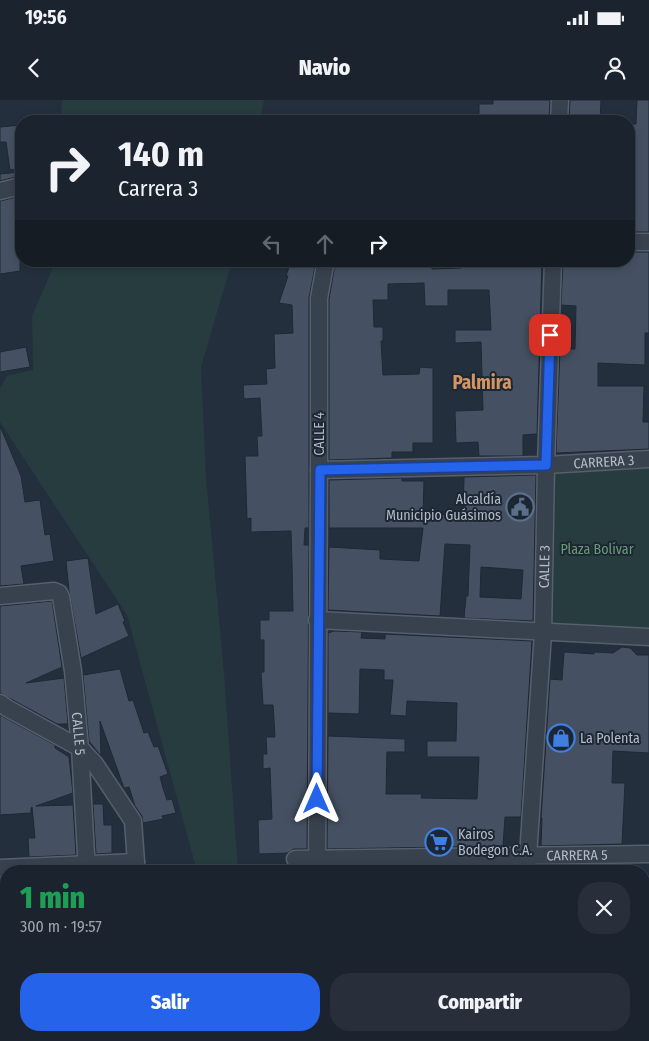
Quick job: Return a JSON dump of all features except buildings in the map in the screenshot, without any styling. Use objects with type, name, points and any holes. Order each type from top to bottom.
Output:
[{"type":"street","points":[[559,115],[560,100]]},
{"type":"street","points":[[0,191],[15,187]]},
{"type":"street","points":[[635,242],[649,242]]},
{"type":"street","name":"CALLE 4","points":[[317,865],[317,620],[320,470],[319,298],[325,267]]},
{"type":"street","name":"CALLE 3","points":[[527,865],[543,633],[553,267]]},
{"type":"street","name":"CARRERA 3","points":[[320,470],[546,465],[649,459]]},
{"type":"street","name":"CALLE 5","points":[[0,596],[54,592],[59,593],[61,597],[73,671],[87,865]]},
{"type":"street","points":[[317,620],[649,637]]},
{"type":"street","points":[[0,702],[7,708],[80,748],[95,764],[133,821],[136,865]]},
{"type":"street","name":"CARRERA 5","points":[[295,859],[317,865],[527,855],[649,854]]},
{"type":"green space","points":[[63,100],[264,100],[261,115],[62,115],[61,105]]},
{"type":"green space","points":[[53,267],[230,267],[201,367],[206,478],[224,673],[238,865],[195,865],[127,615],[0,422],[0,388],[7,376],[33,370],[32,316]]},
{"type":"green space","name":"Plaza Bolívar","points":[[649,459],[649,637],[543,633],[546,465]]},
{"type":"place","name":"Alcaldía Municipio Guásimos","points":[[520,507]]},
{"type":"place","name":"La Polenta","points":[[561,738]]},
{"type":"place","name":"Kairos Bodegon C.A.","points":[[439,842]]},
{"type":"district","name":"Palmira","points":[[482,382]]},
{"type":"route","points":[[317,799],[317,620],[320,470],[546,465],[550,335]]}]
